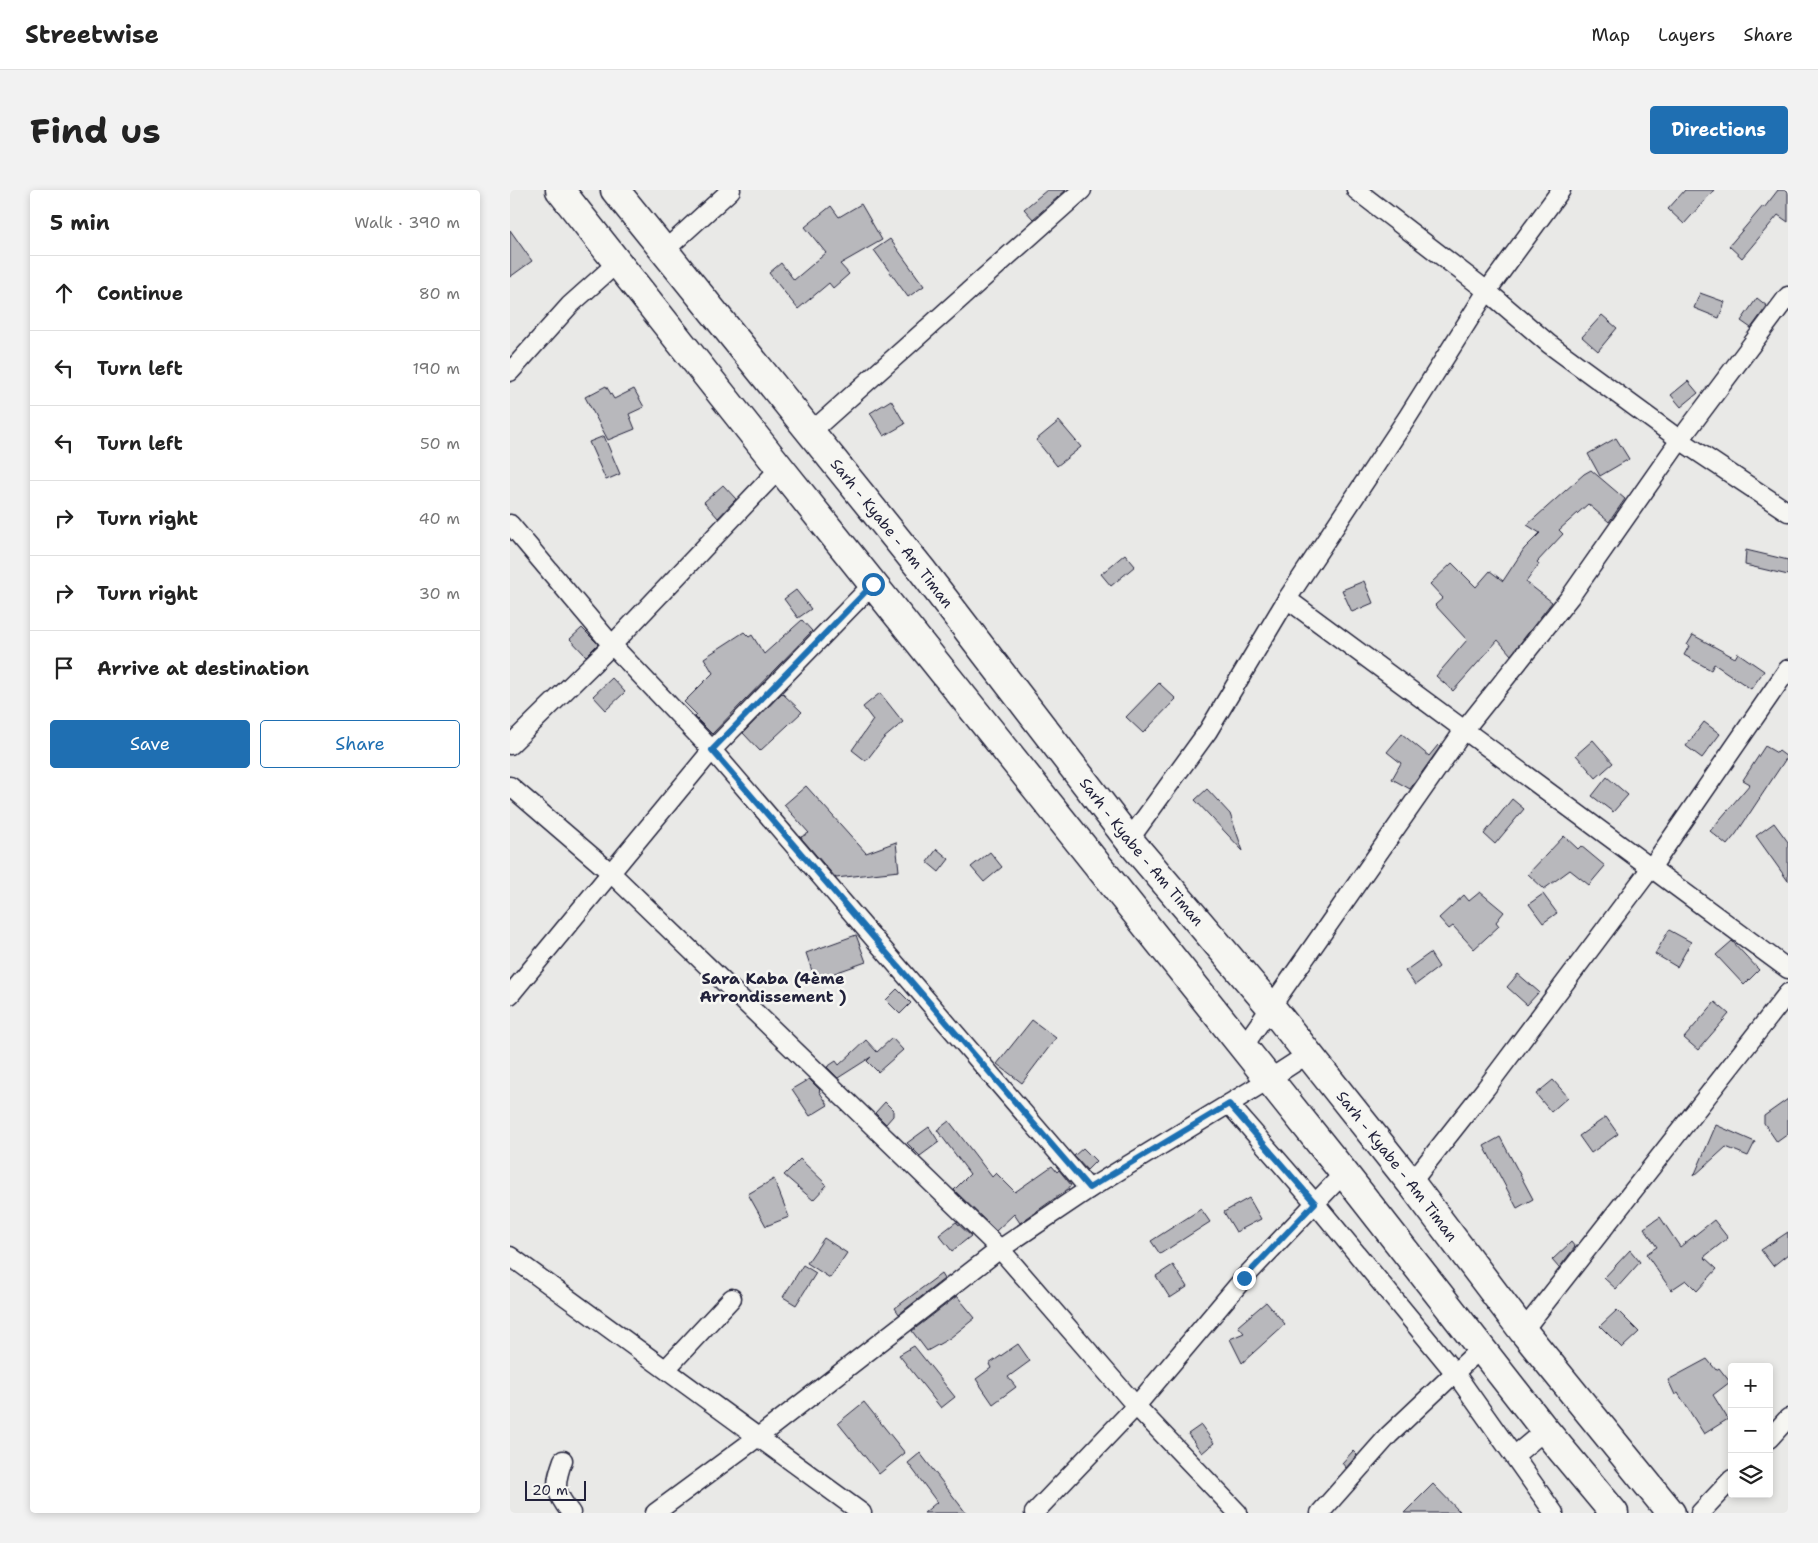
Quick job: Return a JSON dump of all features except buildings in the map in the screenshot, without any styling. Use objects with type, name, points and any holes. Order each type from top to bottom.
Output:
[{"type":"highway","points":[[560,190],[1344,1173],[1545,1430],[1614,1513]]},
{"type":"highway","name":"Sarh - Kyabe - Am Timan","points":[[615,190],[922,569],[1130,840],[1271,1007],[1411,1184],[1523,1331],[1672,1513]]},
{"type":"street","points":[[665,250],[731,190]]},
{"type":"street","points":[[811,432],[1082,190]]},
{"type":"street","points":[[1356,190],[1487,290],[1549,344],[1680,440],[1788,512]]},
{"type":"street","points":[[1130,840],[1208,731],[1287,599],[1407,418],[1487,290],[1561,190]]},
{"type":"street","points":[[510,372],[570,305],[617,263]]},
{"type":"street","points":[[1243,1047],[1465,729],[1570,596],[1680,440],[1788,296]]},
{"type":"street","points":[[510,745],[612,645],[780,468]]},
{"type":"street","points":[[510,524],[612,645],[712,750],[1089,1188]]},
{"type":"street","points":[[510,995],[712,750],[873,584]]},
{"type":"street","points":[[1287,599],[1788,969]]},
{"type":"street","points":[[1411,1184],[1486,1088],[1651,868],[1788,669]]},
{"type":"street","points":[[510,786],[610,872],[1000,1248],[1136,1406],[1238,1513]]},
{"type":"street","points":[[1523,1331],[1788,993]]},
{"type":"street","points":[[655,1513],[758,1437],[1000,1248],[1089,1188],[1308,1054]]},
{"type":"street","points":[[1229,1104],[1315,1203],[1455,1373],[1554,1513]]},
{"type":"street","points":[[1034,1513],[1136,1406],[1244,1278],[1344,1173]]},
{"type":"street","points":[[510,1256],[862,1513]]},
{"type":"street","points":[[666,1369],[732,1298]]},
{"type":"street","points":[[1320,1513],[1389,1435],[1481,1348]]},
{"type":"street","points":[[1773,1435],[1788,1418]]},
{"type":"street","points":[[1514,1456],[1545,1430]]},
{"type":"street","points":[[563,1460],[556,1479],[559,1498],[571,1513]]},
{"type":"street","points":[[1700,1513],[1728,1484]]},
{"type":"district","name":"Sara Kaba (4ème Arrondissement )","points":[[773,987]]},
{"type":"route","points":[[873,584],[712,750],[1089,1188],[1229,1104],[1315,1203],[1244,1278]]}]
